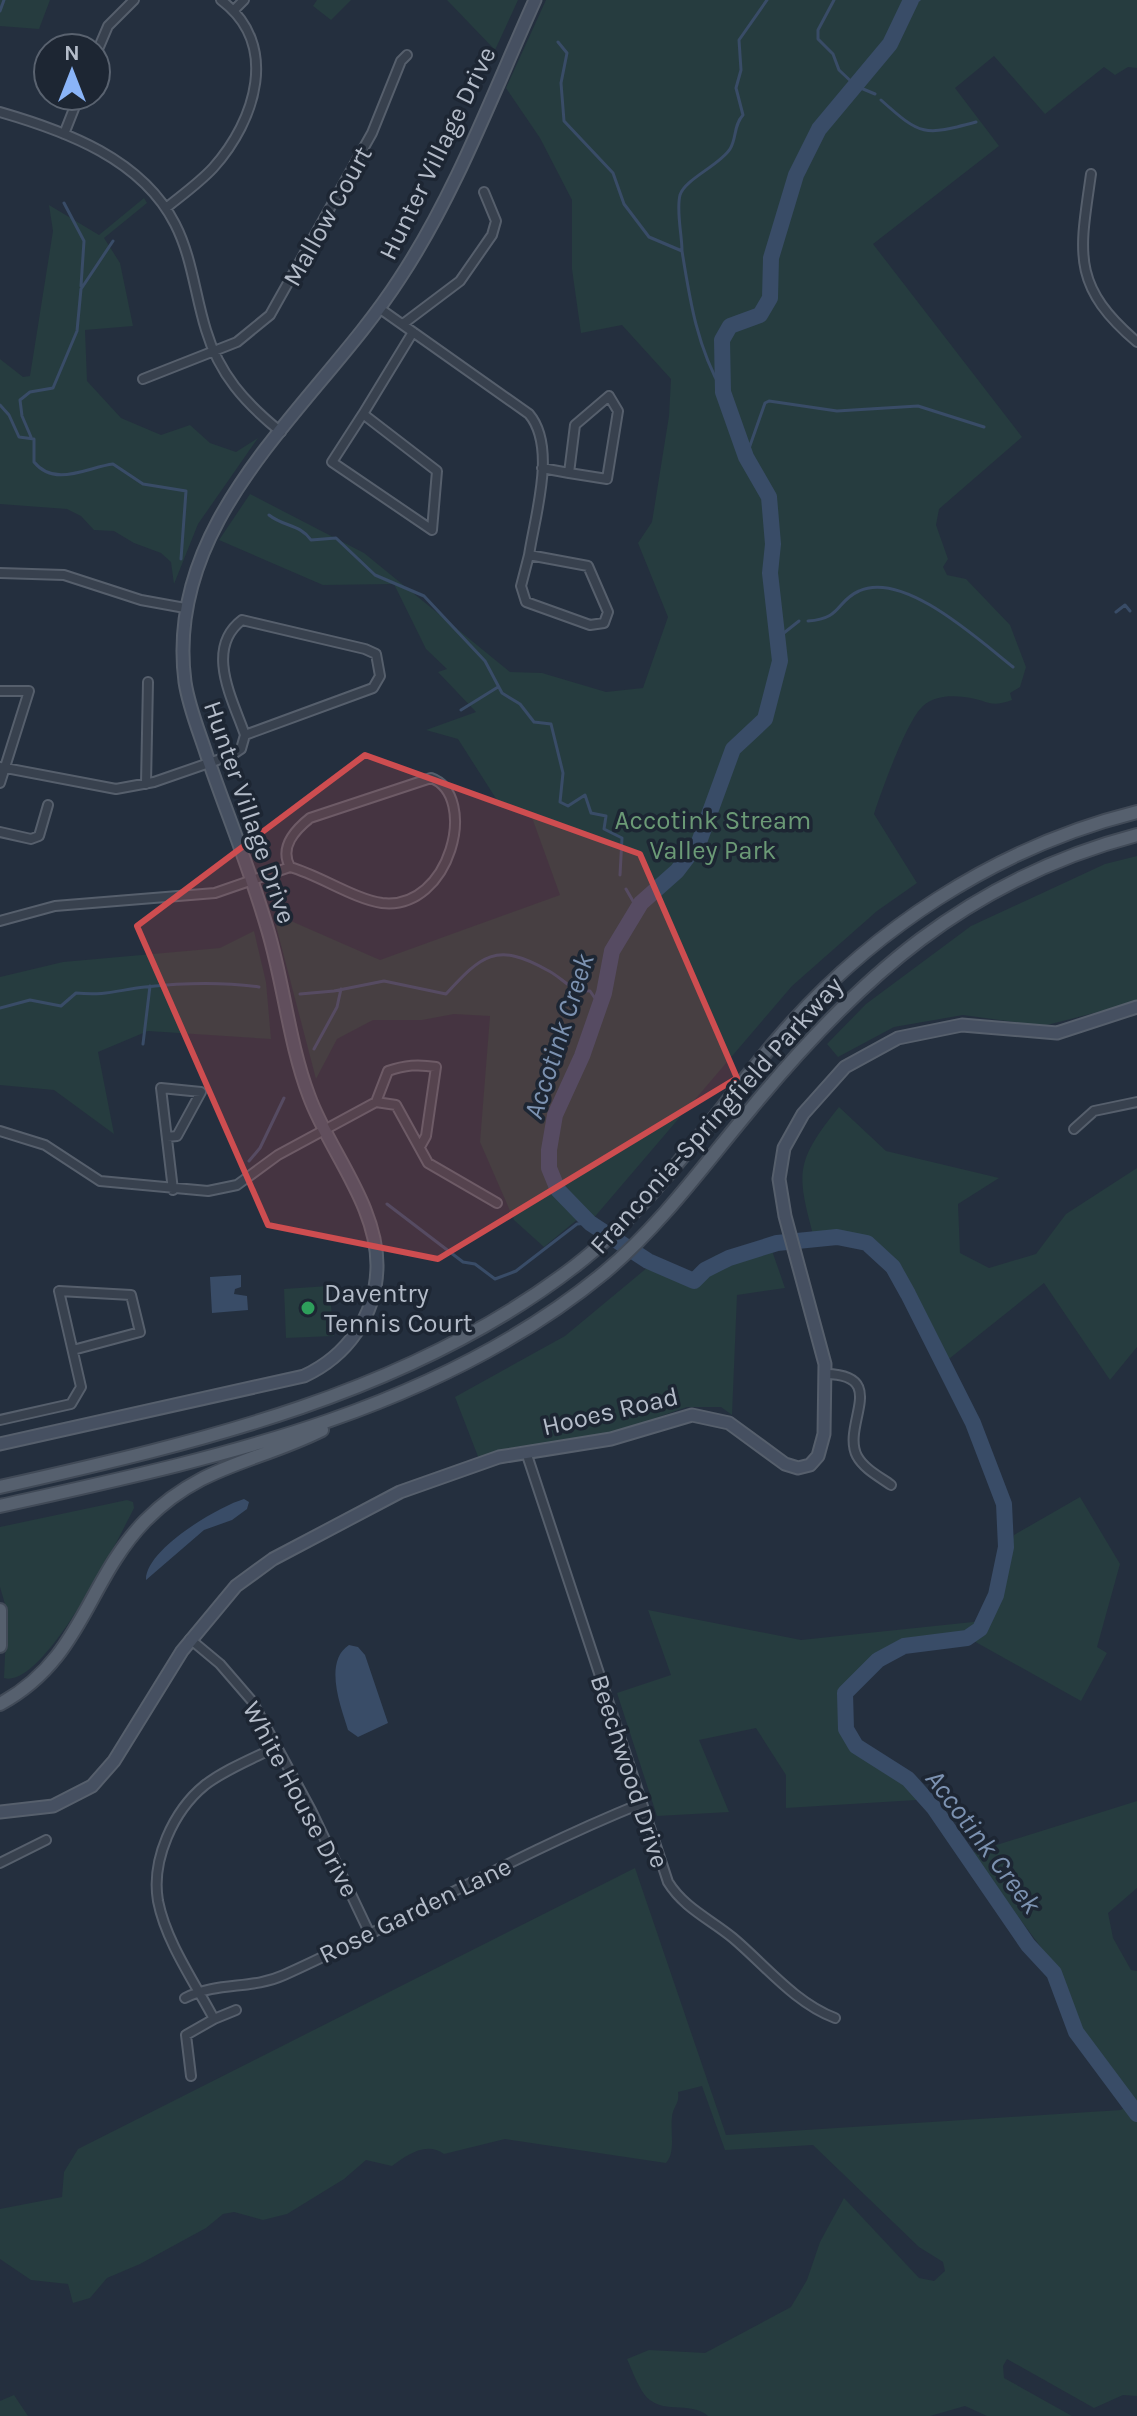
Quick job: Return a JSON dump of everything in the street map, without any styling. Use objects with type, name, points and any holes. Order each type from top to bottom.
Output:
[{"type":"main road","name":"Franconia-Springfield Parkway","points":[[0,1487],[244,1427],[360,1385],[491,1321],[574,1267],[611,1236],[650,1194],[807,1006],[897,927],[954,889],[1007,860],[1063,836],[1137,812]]},
{"type":"main road","name":"Franconia-Springfield Parkway","points":[[0,1506],[204,1460],[357,1412],[480,1353],[589,1284],[626,1253],[668,1209],[804,1043],[846,1000],[903,951],[959,912],[1010,884],[1073,856],[1137,835]]},
{"type":"main road","points":[[0,1704],[37,1680],[57,1659],[132,1537],[178,1492],[206,1474],[300,1441],[357,1412]]},
{"type":"main road","points":[[0,1479],[83,1466]]},
{"type":"main road","points":[[0,1610],[0,1646]]},
{"type":"street","points":[[105,32],[134,0]]},
{"type":"street","points":[[166,208],[215,166],[253,96],[258,72],[256,47],[246,24],[221,0]]},
{"type":"street","points":[[234,10],[244,0]]},
{"type":"street","name":"Hunter Village Drive","points":[[0,1444],[291,1379],[314,1371],[337,1356],[356,1334],[368,1311],[376,1281],[376,1255],[370,1226],[324,1132],[298,1063],[268,929],[185,685],[185,608],[192,575],[208,538],[281,432],[379,308],[428,231],[535,0]]},
{"type":"street","name":"Mallow Court","points":[[143,379],[247,335],[276,307],[326,210],[372,133],[401,61],[407,55]]},
{"type":"street","points":[[64,134],[73,112]]},
{"type":"street","points":[[0,113],[64,134],[124,165],[166,208],[184,244],[206,333],[215,351],[238,394],[281,432]]},
{"type":"street","points":[[1091,174],[1081,240],[1083,266],[1107,312],[1137,342]]},
{"type":"street","points":[[403,324],[460,281],[492,235],[496,221],[484,192]]},
{"type":"street","points":[[379,308],[529,414],[543,437],[542,468],[529,555],[521,586],[526,602],[590,625],[604,623],[608,612],[588,566],[529,555]]},
{"type":"street","points":[[363,414],[434,465],[439,479],[432,530],[332,462],[413,332]]},
{"type":"street","points":[[542,468],[569,473],[607,479],[618,411],[609,396],[575,425],[569,473]]},
{"type":"street","points":[[0,573],[64,575],[141,600],[185,608]]},
{"type":"street","points":[[2,767],[116,789],[146,784],[241,749],[245,735],[222,667],[230,632],[242,620],[376,654],[382,670],[373,688],[245,735]]},
{"type":"street","points":[[146,784],[148,682]]},
{"type":"street","points":[[0,691],[29,691],[2,767],[0,783]]},
{"type":"street","points":[[0,921],[55,906],[215,893],[252,883],[290,867],[381,903],[423,893],[439,879],[446,863],[456,814],[454,802],[440,782],[431,778],[310,818],[296,829],[290,840],[286,853],[290,867]]},
{"type":"street","points":[[0,832],[31,839],[39,836],[48,805]]},
{"type":"street","name":"Hooes Road","points":[[0,1812],[53,1806],[92,1786],[114,1761],[190,1639],[236,1586],[298,1545],[435,1477],[526,1452],[611,1439],[682,1417],[699,1415],[729,1423],[785,1464],[805,1467],[816,1460],[821,1449],[826,1374],[785,1216],[779,1179],[789,1138],[814,1099],[855,1059],[898,1038],[931,1029],[979,1025],[1036,1034],[1057,1033],[1137,1007]]},
{"type":"street","points":[[376,1102],[388,1071],[406,1065],[436,1067],[426,1136],[421,1145]]},
{"type":"street","points":[[167,1137],[177,1136],[201,1092],[161,1088],[173,1190]]},
{"type":"street","points":[[0,1131],[45,1145],[100,1181],[208,1191],[237,1185],[278,1155],[376,1102],[396,1105],[421,1145],[428,1163],[497,1203]]},
{"type":"street","points":[[1074,1129],[1094,1111],[1137,1102]]},
{"type":"street","points":[[0,1420],[71,1404],[81,1387],[59,1291],[131,1295],[140,1332],[73,1350]]},
{"type":"street","points":[[826,1374],[845,1375],[857,1385],[861,1401],[855,1439],[856,1454],[864,1465],[891,1485]]},
{"type":"street","name":"Beechwood Drive","points":[[526,1452],[664,1875],[679,1898],[820,2013],[835,2018]]},
{"type":"street","name":"White House Drive","points":[[190,1639],[238,1682],[311,1810],[369,1932]]},
{"type":"street","points":[[214,2019],[158,1902],[157,1882],[165,1843],[174,1822],[202,1788],[276,1747]]},
{"type":"street","name":"Rose Garden Lane","points":[[185,1998],[216,1985],[268,1982],[544,1846],[640,1804]]},
{"type":"street","points":[[0,1863],[46,1840]]},
{"type":"street","points":[[191,2076],[186,2035],[236,2010]]},
{"type":"highlighted area","points":[[365,755],[640,854],[737,1078],[438,1259],[268,1225],[137,926]]},
{"type":"green space","points":[[0,0],[50,0],[39,29],[0,26]]},
{"type":"green space","points":[[317,0],[351,0],[331,20],[313,6]]},
{"type":"green space","points":[[447,0],[518,0],[495,50]]},
{"type":"green space","name":"Accotink Stream Valley Park","points":[[546,0],[1137,0],[1137,68],[1128,67],[1115,75],[1104,67],[1045,114],[994,56],[955,88],[999,146],[873,244],[1022,437],[939,509],[936,525],[948,559],[943,567],[947,575],[966,579],[1010,625],[1026,667],[1020,687],[1010,693],[1012,700],[1004,703],[992,704],[948,696],[923,706],[902,741],[874,814],[917,883],[877,911],[792,986],[592,1220],[584,1214],[544,1247],[514,1220],[480,1142],[490,1016],[454,1014],[422,1020],[373,1020],[337,1039],[316,1079],[276,926],[291,921],[380,960],[560,895],[530,812],[502,808],[458,739],[426,730],[476,712],[438,672],[447,669],[426,649],[394,584],[323,585],[219,540],[250,494],[364,553],[510,672],[542,673],[606,692],[643,688],[668,617],[638,543],[652,522],[669,416],[671,379],[622,325],[581,333],[572,269],[572,200],[540,138],[506,88]]},
{"type":"green space","points":[[144,198],[147,203],[104,238],[120,263],[133,326],[85,330],[87,381],[121,418],[161,435],[190,425],[210,443],[236,452],[258,438],[198,524],[174,584],[171,562],[161,553],[114,531],[94,530],[81,516],[67,509],[0,504],[0,359],[23,377],[30,376],[53,231],[49,205],[99,235]]},
{"type":"green space","points":[[1137,856],[1137,1002],[1043,1026],[963,1015],[894,1027],[838,1057],[827,1044],[866,1004],[971,926],[1105,864]]},
{"type":"green space","points":[[254,931],[266,982],[271,1039],[148,1031],[98,1052],[114,1134],[54,1090],[0,1085],[0,977],[63,962],[220,948]]},
{"type":"green space","points":[[839,1107],[886,1151],[999,1178],[958,1204],[960,1253],[989,1268],[1036,1254],[1066,1214],[1137,1168],[1137,1347],[1110,1380],[1044,1283],[945,1362],[906,1280],[869,1238],[815,1242],[805,1200],[803,1170],[813,1143]]},
{"type":"green space","points":[[770,1245],[785,1288],[737,1295],[732,1415],[721,1407],[687,1407],[607,1435],[515,1447],[479,1459],[455,1397],[565,1336],[654,1262],[679,1281],[716,1255]]},
{"type":"green space","name":"Daventry Tennis Court","points":[[329,1286],[334,1336],[286,1338],[284,1289]]},
{"type":"green space","points":[[1080,1497],[1120,1564],[1097,1647],[1107,1653],[1081,1701],[972,1640],[892,1651],[846,1701],[851,1736],[919,1780],[933,1799],[786,1808],[786,1775],[756,1728],[699,1740],[729,1812],[657,1816],[617,1693],[671,1675],[648,1610],[801,1640],[992,1620],[1014,1535]]},
{"type":"green space","points":[[127,1500],[133,1502],[134,1508],[78,1610],[39,1661],[20,1675],[4,1678],[7,1611],[0,1587],[0,1527]]},
{"type":"green space","points":[[1137,1801],[1137,1888],[1108,1913],[1113,1938],[1131,1970],[1137,1971],[1137,2396],[1123,2395],[1094,2408],[1007,2359],[1003,2366],[1004,2378],[1072,2416],[987,2416],[965,2406],[930,2416],[708,2416],[701,2411],[651,2401],[641,2390],[627,2359],[649,2350],[705,2353],[791,2307],[807,2280],[820,2242],[844,2198],[919,2278],[934,2281],[945,2271],[943,2262],[919,2247],[813,2145],[725,2150],[702,2086],[678,2092],[672,2117],[671,2153],[666,2163],[505,2139],[444,2154],[424,2149],[392,2166],[366,2160],[344,2179],[287,2214],[263,2220],[234,2212],[223,2214],[206,2228],[107,2278],[90,2298],[73,2303],[68,2284],[31,2280],[0,2259],[0,2209],[62,2197],[64,2172],[78,2149],[635,1868],[726,2135],[1121,2110],[1130,2104],[1076,2032],[1043,1950],[971,1853]]},
{"type":"green space","points":[[14,2395],[28,2416],[0,2416],[0,2401]]},
{"type":"water","points":[[241,1275],[241,1287],[235,1289],[234,1294],[247,1296],[248,1310],[212,1313],[210,1277]]},
{"type":"water","points":[[244,1499],[249,1502],[247,1509],[232,1520],[204,1530],[146,1580],[149,1568],[169,1543],[201,1520]]},
{"type":"water","points":[[349,1645],[358,1647],[365,1655],[388,1723],[358,1737],[348,1730],[336,1685],[337,1662]]},
{"type":"waterway","points":[[0,11],[4,0]]},
{"type":"waterway","points":[[682,251],[680,195],[689,183],[719,161],[732,145],[743,115],[736,88],[741,70],[739,40],[767,0]]},
{"type":"waterway","points":[[834,0],[818,30],[818,39],[833,54],[839,70],[856,86],[875,94]]},
{"type":"waterway","name":"Accotink Creek","points":[[911,0],[890,44],[819,129],[796,175],[771,258],[770,298],[760,315],[730,326],[722,340],[723,392],[746,457],[769,497],[773,544],[770,573],[780,661],[765,719],[733,749],[699,842],[677,871],[641,903],[612,951],[604,993],[582,1056],[555,1115],[549,1168],[558,1190],[590,1223],[648,1261],[694,1281],[705,1270],[729,1258],[777,1243],[837,1237],[867,1243],[893,1267],[973,1423],[1004,1504],[1006,1547],[996,1595],[980,1629],[967,1638],[904,1646],[878,1660],[845,1693],[846,1729],[856,1746],[908,1779],[934,1808],[1028,1945],[1054,1973],[1076,2032],[1137,2114]]},
{"type":"waterway","name":"Accotink Creek","points":[[909,5],[919,0]]},
{"type":"waterway","points":[[558,42],[567,53],[561,83],[564,121],[613,173],[624,204],[649,237],[682,251],[701,341],[723,392]]},
{"type":"waterway","points":[[881,100],[905,121],[924,130],[945,130],[976,122]]},
{"type":"waterway","points":[[64,203],[84,241],[81,286]]},
{"type":"waterway","points":[[31,437],[22,416],[20,400],[30,392],[53,388],[77,331],[81,289],[113,241]]},
{"type":"waterway","points":[[746,457],[765,403],[769,401],[837,411],[918,406],[984,427]]},
{"type":"waterway","points":[[0,405],[9,415],[19,437],[34,439],[34,462],[42,470],[62,475],[113,464],[143,484],[186,491],[181,559]]},
{"type":"waterway","points":[[269,515],[302,531],[311,540],[336,538],[375,575],[424,596],[485,661],[502,693],[520,704],[534,722],[551,724],[563,773],[560,802],[568,806],[585,795],[591,813],[606,816],[604,829],[622,838],[620,875]]},
{"type":"waterway","points":[[808,621],[827,617],[859,591],[877,587],[897,590],[940,611],[1013,667]]},
{"type":"waterway","points":[[1116,612],[1125,605],[1130,611]]},
{"type":"waterway","points":[[780,636],[799,621]]},
{"type":"waterway","points":[[461,710],[498,687]]},
{"type":"waterway","points":[[626,889],[637,908]]},
{"type":"waterway","points":[[300,994],[384,981],[446,994],[480,962],[502,955],[529,961],[553,973],[571,987],[590,991],[599,1004]]},
{"type":"waterway","points":[[0,1008],[30,1000],[61,1006],[76,993],[159,986],[217,984],[259,987]]},
{"type":"waterway","points":[[143,1044],[150,986]]},
{"type":"waterway","points":[[314,1049],[337,1007],[341,989]]},
{"type":"waterway","points":[[249,1161],[260,1148],[284,1098]]},
{"type":"waterway","points":[[387,1204],[463,1262],[475,1264],[495,1279],[516,1271],[577,1224],[590,1223]]},
{"type":"place","name":"Daventry Tennis Court","points":[[308,1308]]}]
